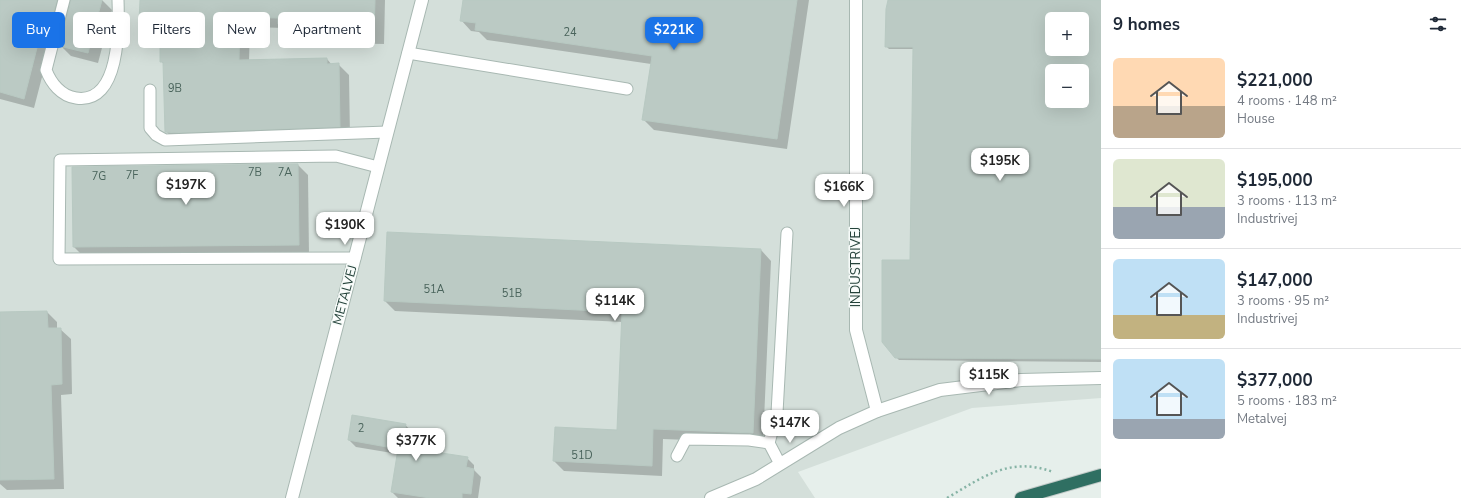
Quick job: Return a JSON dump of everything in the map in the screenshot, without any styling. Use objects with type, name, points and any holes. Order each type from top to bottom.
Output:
[{"type":"highway","points":[[1021,498],[1101,475]]},
{"type":"street","name":"METALVEJ","points":[[292,498],[422,0]]},
{"type":"street","name":"INDUSTRIVEJ","points":[[856,0],[856,330],[876,411]]},
{"type":"street","points":[[711,498],[746,484],[838,428],[876,411],[940,390],[1021,380],[1101,378]]},
{"type":"lane","points":[[64,0],[46,70],[50,81],[60,90],[71,97],[83,99],[94,96],[103,88],[110,76],[115,59],[119,26],[118,0]]},
{"type":"lane","points":[[408,53],[627,89]]},
{"type":"lane","points":[[150,90],[150,128],[156,135],[165,140],[388,132]]},
{"type":"lane","points":[[355,258],[59,259],[60,160],[336,156],[378,167]]},
{"type":"lane","points":[[780,464],[769,443],[777,413],[788,234]]},
{"type":"lane","points":[[677,456],[686,439],[750,440],[769,443]]},
{"type":"path","points":[[947,498],[987,474],[1006,468],[1026,466],[1047,470],[1058,474]]},
{"type":"shaded area","points":[[0,0],[1101,0],[1101,398],[972,408],[798,472],[815,498],[0,498]]},
{"type":"building","points":[[0,0],[57,0],[54,12],[12,12],[12,48],[37,48],[24,99],[0,92]]},
{"type":"building","points":[[71,0],[102,0],[99,12],[73,12],[73,48],[89,48],[88,53],[65,47],[65,23]]},
{"type":"building","points":[[140,0],[375,0],[375,12],[278,12],[278,18],[270,18],[270,12],[213,12],[213,48],[239,48],[239,60],[327,58],[327,64],[339,63],[340,127],[178,133],[165,132],[163,62],[160,62],[160,48],[205,48],[205,12],[139,12]]},
{"type":"building","points":[[463,0],[797,0],[777,139],[642,120],[652,56],[475,30],[476,23],[460,21]]},
{"type":"building","points":[[888,0],[1101,0],[1101,359],[895,358],[882,342],[882,260],[910,260],[913,47],[885,47],[886,9]]},
{"type":"building","points":[[298,164],[299,245],[73,247],[72,167]]},
{"type":"building","points":[[387,232],[761,249],[753,433],[653,429],[652,466],[553,461],[555,427],[617,430],[622,312],[384,301]]},
{"type":"building","points":[[47,311],[48,328],[61,328],[62,384],[51,385],[54,479],[0,480],[0,312]]},
{"type":"building","points":[[352,415],[406,424],[402,447],[468,457],[466,467],[474,469],[471,494],[462,493],[462,498],[430,498],[391,492],[398,449],[348,440]]}]
